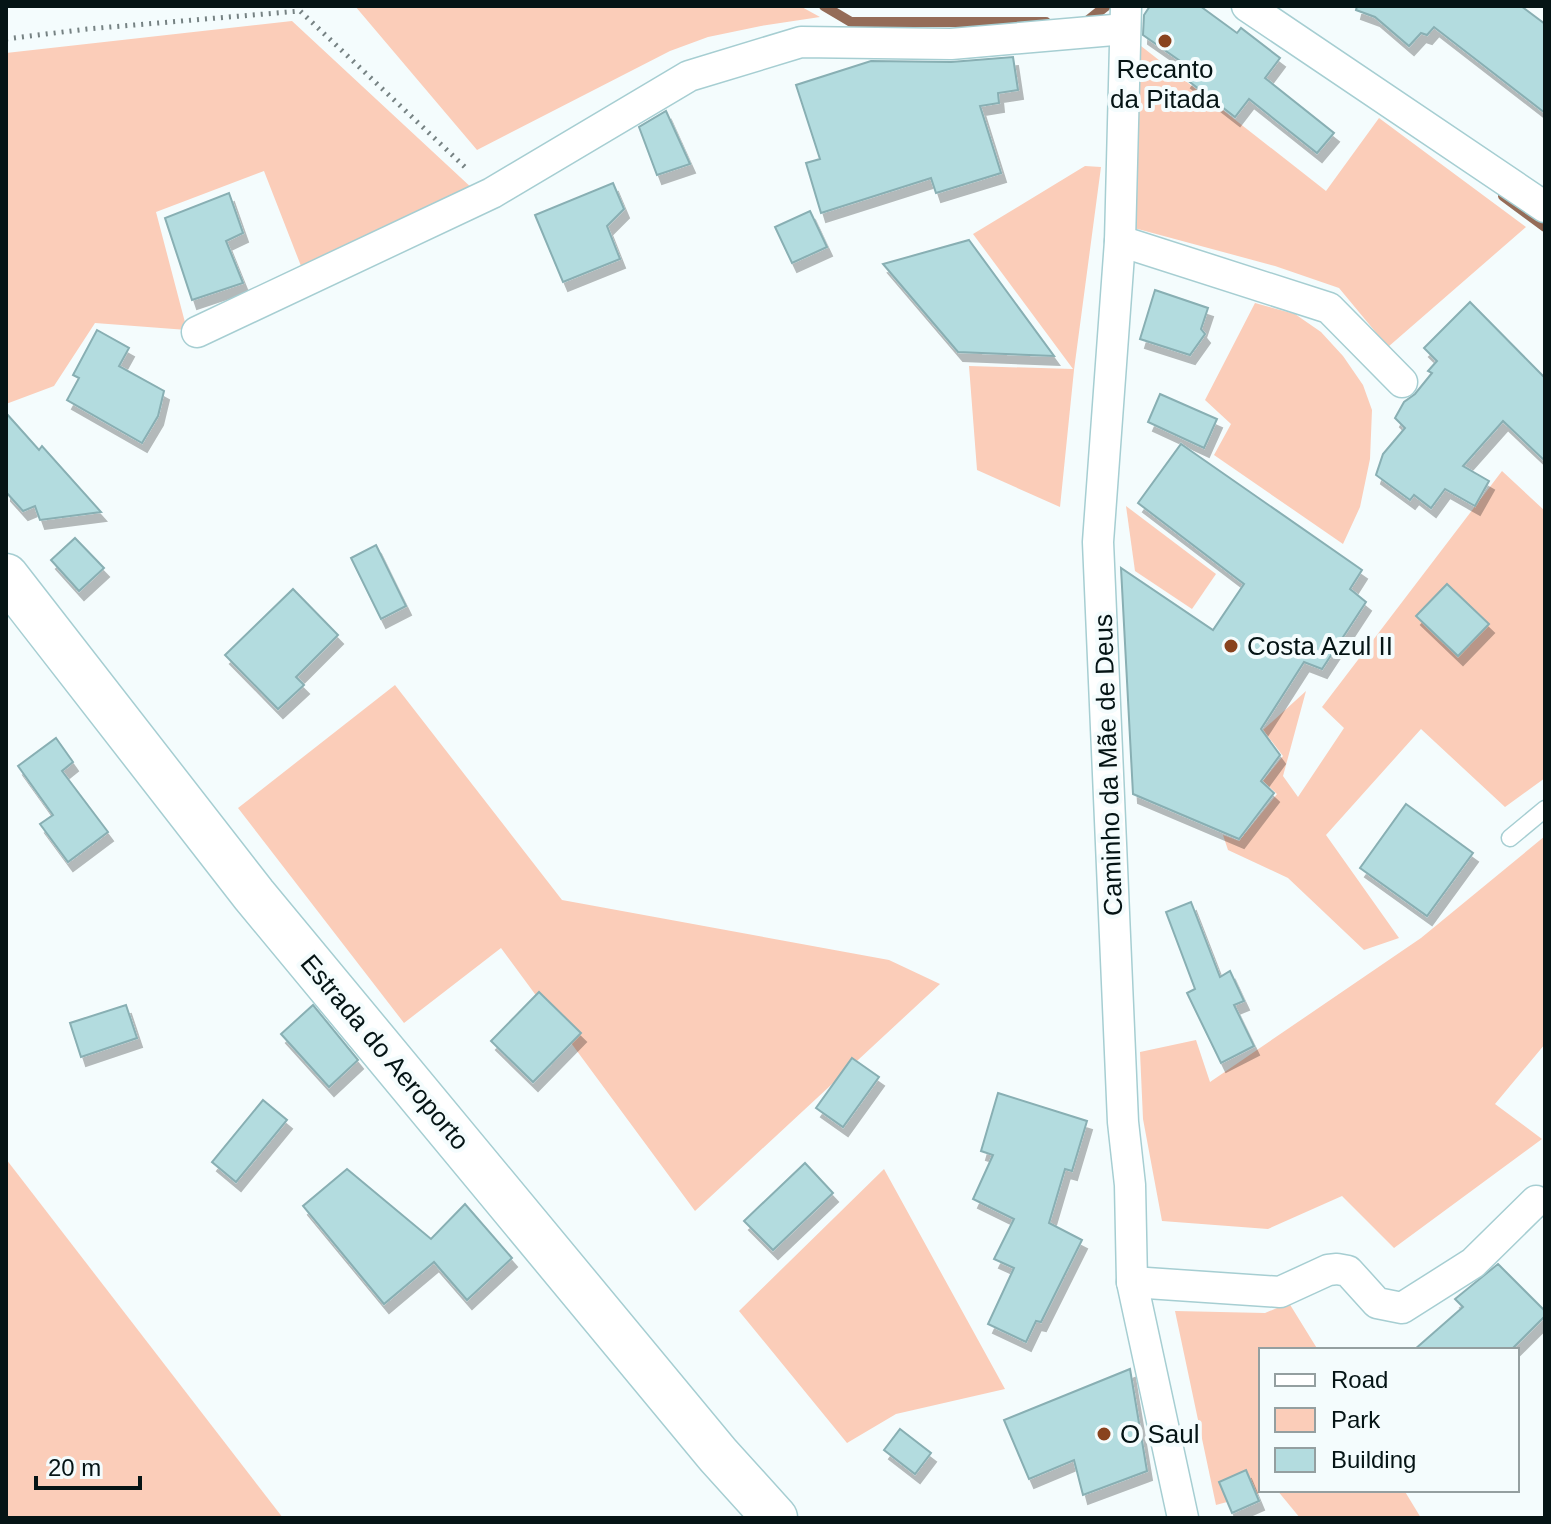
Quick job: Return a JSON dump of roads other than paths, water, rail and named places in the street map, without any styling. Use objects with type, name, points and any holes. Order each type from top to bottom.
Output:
[{"type":"main road","name":"Estrada do Aeroporto","points":[[6,576],[254,895],[718,1455],[775,1518]]},
{"type":"street","points":[[1247,6],[1545,207]]},
{"type":"street","points":[[197,332],[492,193],[689,76],[801,42],[951,44],[1126,18]]},
{"type":"street","name":"Caminho da Mãe de Deus","points":[[1126,18],[1120,241],[1098,542],[1123,1122],[1130,1185],[1132,1282],[1183,1518]]},
{"type":"street","points":[[1120,241],[1329,308],[1402,382]]},
{"type":"street","points":[[1132,1282],[1280,1292],[1328,1270],[1337,1269],[1348,1271],[1377,1303],[1402,1308],[1473,1263],[1536,1201]]},
{"type":"lane","points":[[1510,838],[1545,809]]},
{"type":"waterway","points":[[824,6],[851,22],[1046,22]]},
{"type":"waterway","points":[[1086,22],[1106,6]]},
{"type":"waterway","points":[[1503,196],[1545,227]]},
{"type":"place","name":"Recanto da Pitada","points":[[1165,41]]},
{"type":"place","name":"Costa Azul II","points":[[1231,646]]},
{"type":"place","name":"O Saul","points":[[1104,1434]]}]
